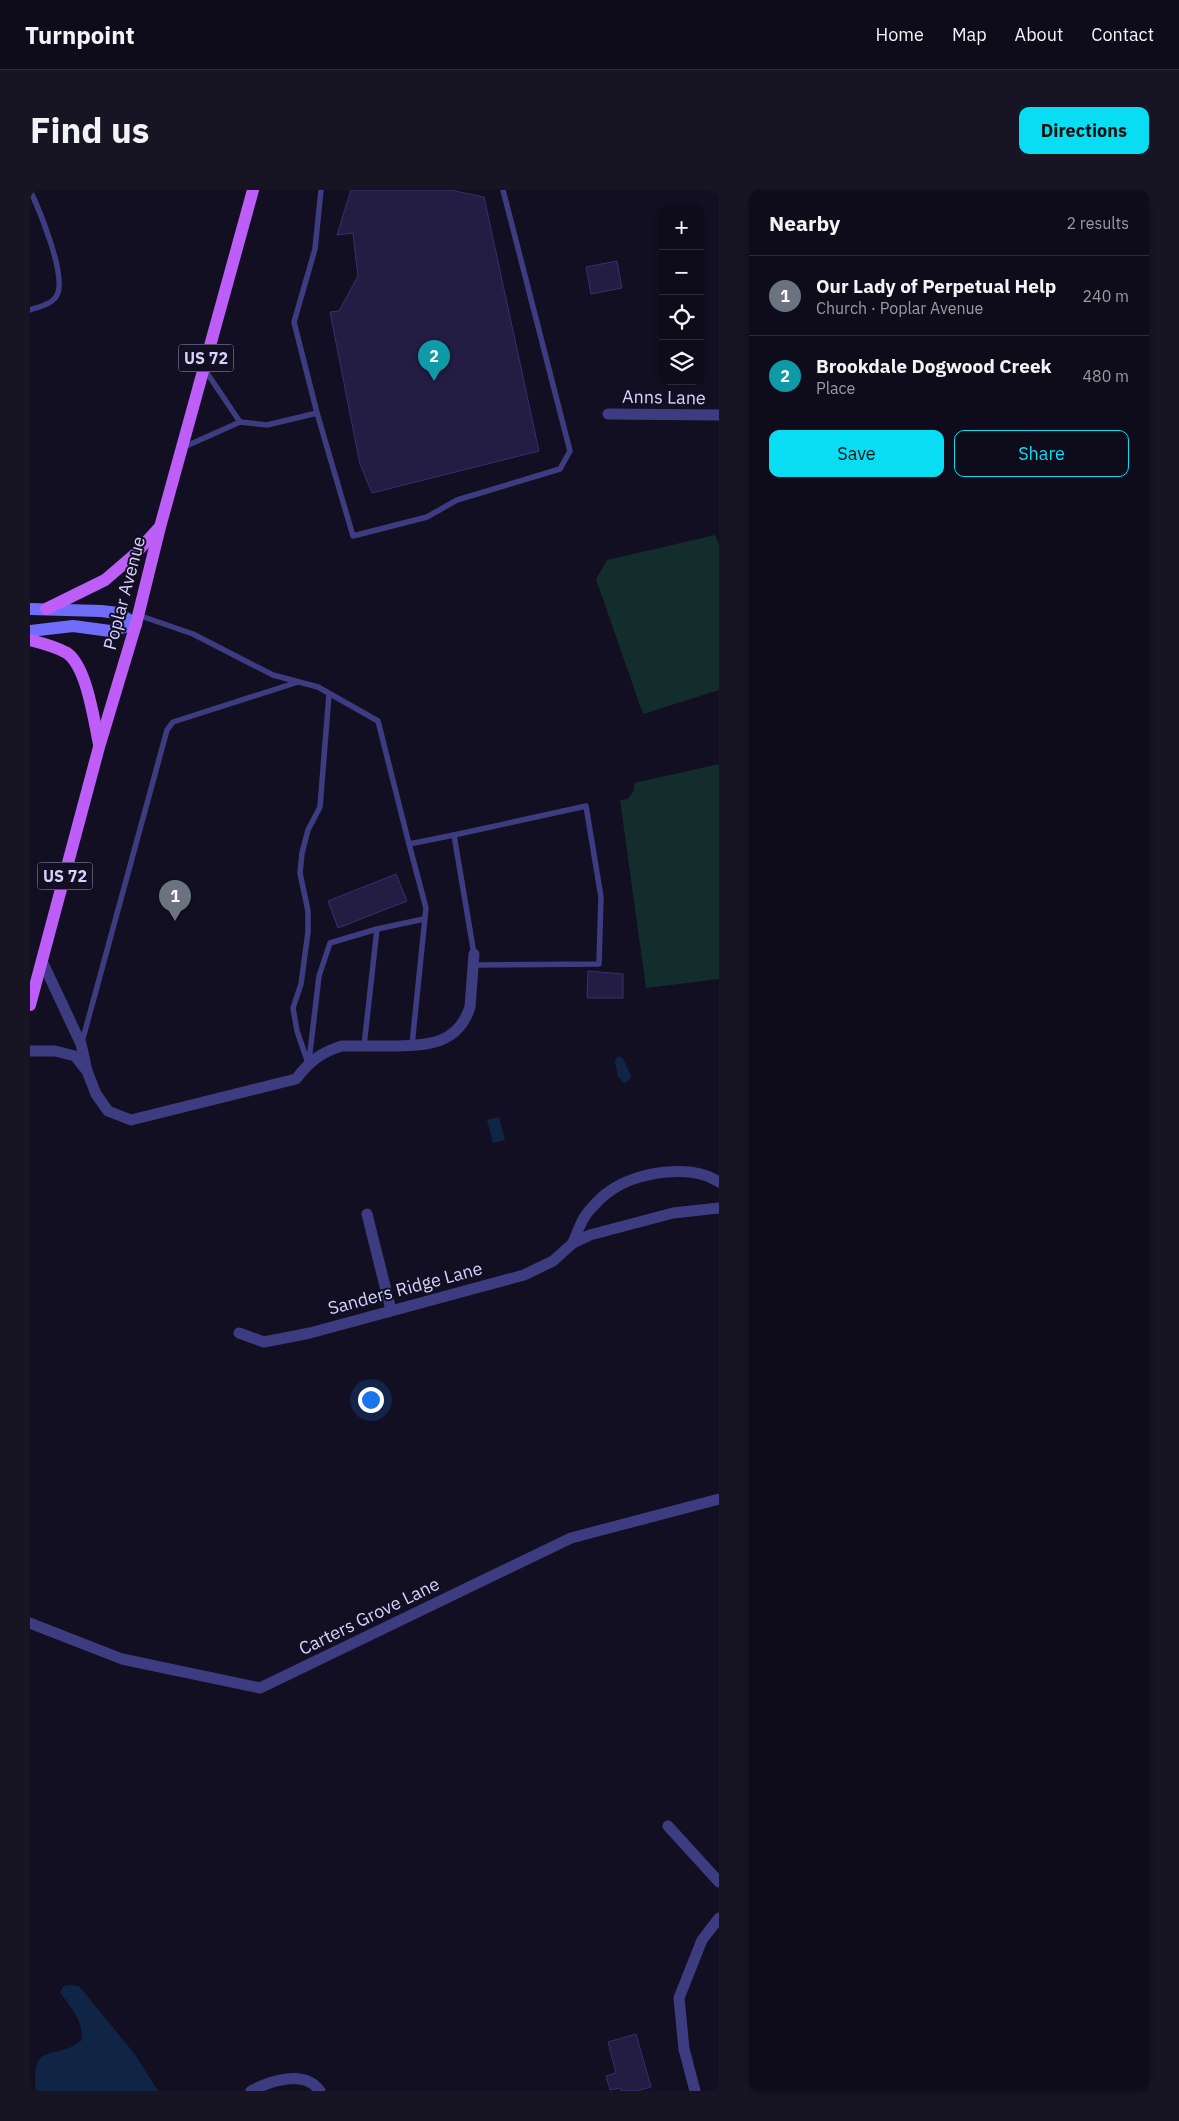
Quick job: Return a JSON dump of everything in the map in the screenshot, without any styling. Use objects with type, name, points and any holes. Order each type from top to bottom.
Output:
[{"type":"main road","name":"Poplar Avenue","points":[[30,1005],[99,746],[137,620],[160,527],[253,190]]},
{"type":"main road","points":[[46,609],[105,580],[134,555],[160,527]]},
{"type":"main road","points":[[30,640],[68,654],[82,674],[91,704],[99,746]]},
{"type":"street","name":"Anns Lane","points":[[608,414],[719,416]]},
{"type":"street","points":[[30,609],[118,613],[137,620]]},
{"type":"street","points":[[30,631],[73,626],[110,630],[137,620]]},
{"type":"street","points":[[42,961],[81,1044],[87,1071],[96,1094],[108,1112],[131,1120],[296,1079],[308,1063],[331,1049],[342,1046],[412,1046],[437,1042],[451,1034],[461,1025],[470,1007],[473,960]]},
{"type":"street","points":[[30,1051],[55,1051],[74,1056],[87,1071]]},
{"type":"street","name":"Sanders Ridge Lane","points":[[573,1243],[586,1214],[610,1190],[640,1176],[672,1171],[710,1176],[719,1182]]},
{"type":"street","name":"Sanders Ridge Lane","points":[[239,1334],[264,1342],[310,1332],[524,1275],[553,1261],[573,1243],[590,1234],[673,1213],[719,1208]]},
{"type":"street","points":[[367,1214],[391,1310]]},
{"type":"street","name":"Carters Grove Lane","points":[[30,1623],[122,1660],[260,1688],[572,1538],[719,1499]]},
{"type":"street","points":[[668,1826],[719,1882]]},
{"type":"street","points":[[695,2091],[684,2050],[679,1998],[702,1940],[719,1918]]},
{"type":"street","points":[[251,2091],[280,2080],[304,2079],[320,2091]]},
{"type":"lane","points":[[30,190],[45,223],[58,274],[58,294],[54,299],[30,310]]},
{"type":"lane","points":[[321,190],[315,250],[294,322],[317,413],[353,536],[427,517],[457,500],[560,469],[570,451],[504,190]]},
{"type":"lane","points":[[204,368],[240,422]]},
{"type":"lane","points":[[182,448],[240,422],[266,425],[317,413]]},
{"type":"lane","points":[[137,620],[193,634],[273,675],[318,688],[378,721],[426,908],[412,1046]]},
{"type":"lane","points":[[81,1044],[167,730],[173,722],[298,682]]},
{"type":"lane","points":[[308,1063],[297,1031],[293,1008],[301,984],[308,932],[308,911],[300,873],[302,853],[308,830],[320,807],[329,694]]},
{"type":"lane","points":[[409,844],[586,806],[601,897],[599,964],[473,960],[454,835]]},
{"type":"lane","points":[[308,1063],[319,976],[330,943],[378,929],[424,919]]},
{"type":"lane","points":[[364,1046],[378,929]]},
{"type":"green space","points":[[715,535],[719,545],[719,690],[643,714],[596,579],[607,560]]},
{"type":"green space","points":[[719,764],[719,979],[646,988],[620,800],[628,799],[634,790],[634,783]]},
{"type":"water","points":[[618,1056],[623,1058],[631,1076],[624,1083],[618,1077],[615,1061]]},
{"type":"water","points":[[499,1117],[505,1140],[493,1143],[487,1120]]},
{"type":"water","points":[[64,1986],[79,1986],[136,2056],[158,2091],[36,2091],[35,2075],[37,2064],[41,2058],[47,2054],[72,2047],[81,2041],[82,2034],[79,2021],[60,1992]]},
{"type":"building","points":[[351,190],[450,190],[484,197],[539,451],[372,493],[360,464],[330,312],[339,311],[358,276],[353,233],[337,235]]},
{"type":"building","points":[[617,261],[622,288],[591,294],[586,267]]},
{"type":"building","points":[[396,874],[407,901],[338,928],[328,901]]},
{"type":"building","points":[[588,971],[623,974],[623,998],[587,998]]},
{"type":"building","points":[[636,2034],[651,2087],[636,2091],[621,2091],[620,2088],[610,2090],[606,2076],[616,2073],[608,2042]]},
{"type":"place","name":"Brookdale Dogwood Creek","points":[[434,381]]},
{"type":"place","name":"Our Lady of Perpetual Help","points":[[175,921]]}]
